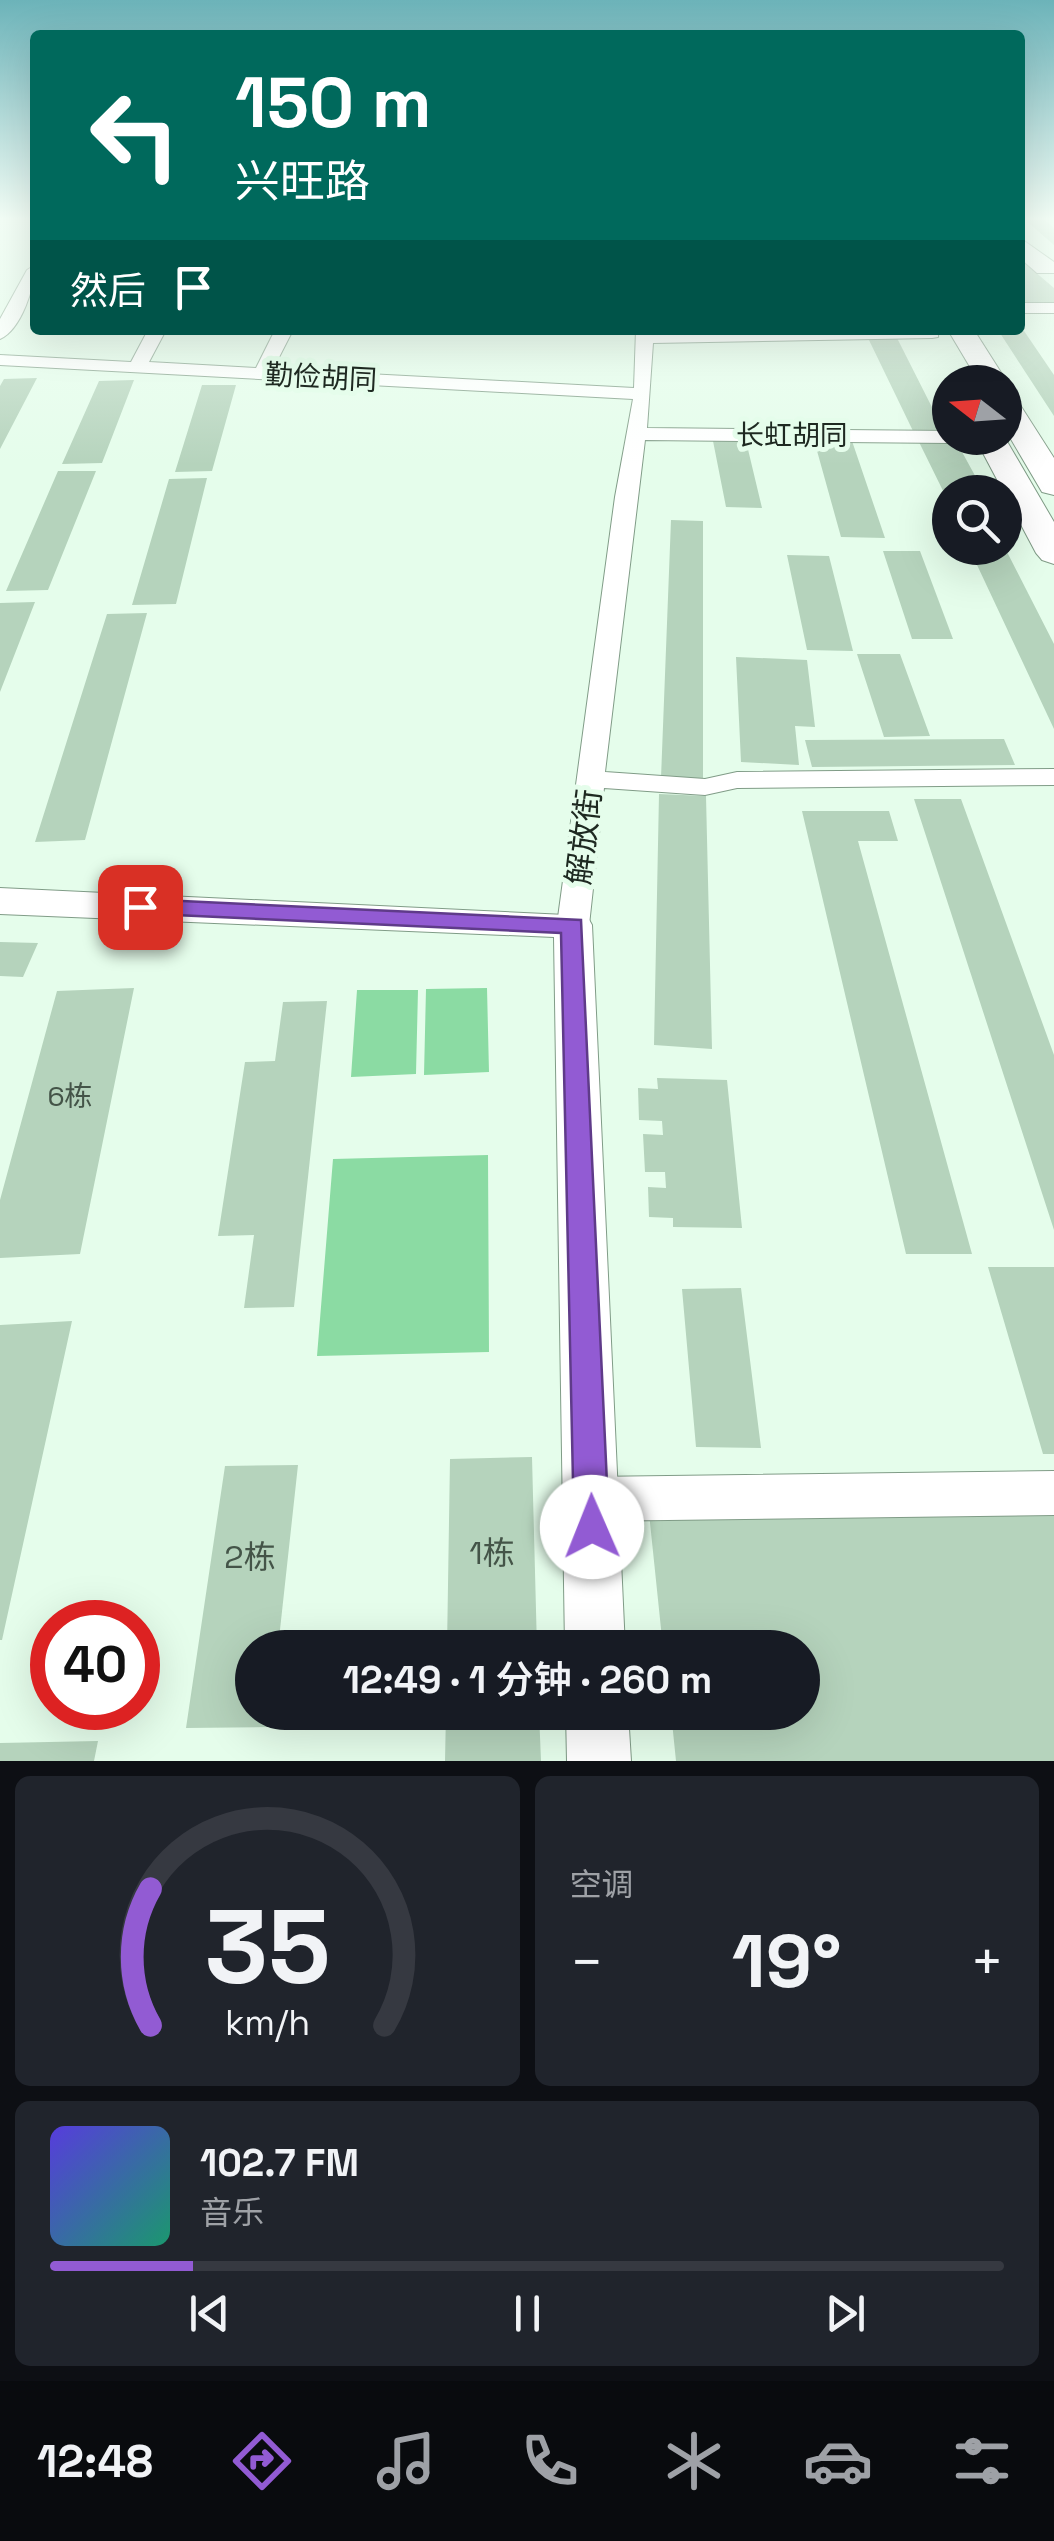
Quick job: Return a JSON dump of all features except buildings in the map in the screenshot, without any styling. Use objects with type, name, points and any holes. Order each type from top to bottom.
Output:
[{"type":"main road","points":[[933,335],[949,365]]},
{"type":"main road","points":[[964,335],[983,365]]},
{"type":"main road","points":[[1022,431],[1054,485]]},
{"type":"main road","points":[[999,455],[1054,553]]},
{"type":"street","points":[[0,334],[18,300]]},
{"type":"street","points":[[1025,308],[1054,308]]},
{"type":"street","points":[[138,366],[154,335]]},
{"type":"street","points":[[262,374],[282,335]]},
{"type":"street","name":"解放街","points":[[595,1630],[573,925],[634,434],[643,394],[645,335]]},
{"type":"street","name":"勤俭胡同","points":[[0,360],[643,394]]},
{"type":"street","name":"长虹胡同","points":[[634,434],[932,437]]},
{"type":"street","points":[[591,780],[705,787],[737,780],[1054,777]]},
{"type":"street","points":[[0,901],[573,925]]},
{"type":"street","points":[[591,1500],[1054,1493]]},
{"type":"street","points":[[597,1730],[598,1761]]},
{"type":"green space","points":[[487,988],[489,1072],[424,1075],[426,989]]},
{"type":"green space","points":[[357,990],[418,990],[416,1074],[351,1077]]},
{"type":"green space","points":[[488,1155],[489,1352],[317,1356],[333,1159]]},
{"type":"route","points":[[140,907],[573,925],[592,1527]]}]
